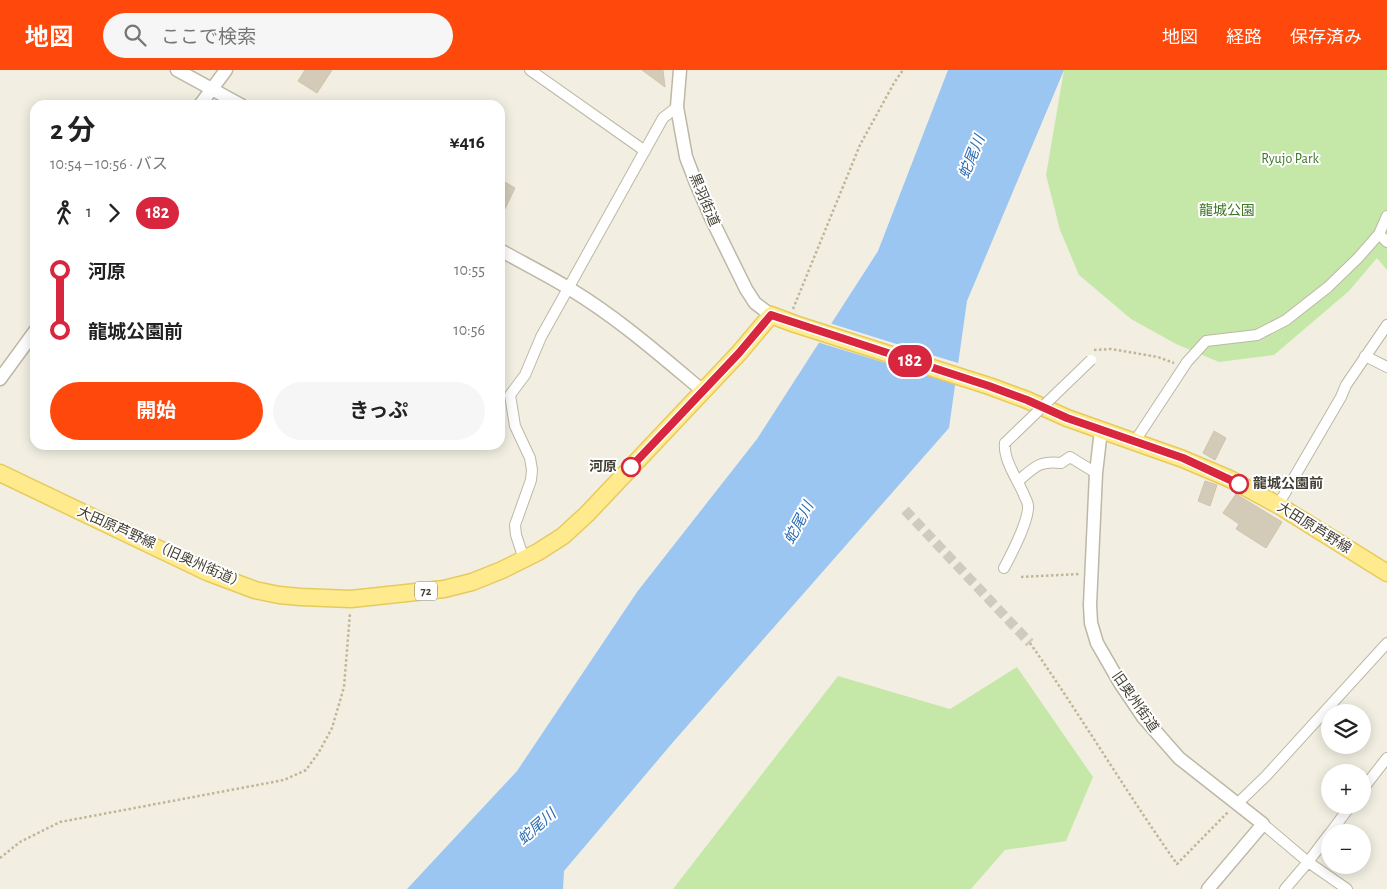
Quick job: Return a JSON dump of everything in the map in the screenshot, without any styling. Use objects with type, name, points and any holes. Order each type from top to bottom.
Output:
[{"type":"main road","points":[[771,315],[989,386],[1101,430]]},
{"type":"main road","name":"大田原芦野線（旧奥州街道）","points":[[0,473],[207,572],[233,582],[279,595],[351,598],[444,589],[472,582],[524,559],[563,536],[587,514],[703,391],[771,315]]},
{"type":"main road","name":"大田原芦野線","points":[[1101,430],[1183,458],[1230,479],[1278,505],[1387,573]]},
{"type":"street","points":[[177,70],[232,100]]},
{"type":"street","points":[[204,100],[226,70]]},
{"type":"street","points":[[530,70],[645,151]]},
{"type":"street","name":"黒羽街道","points":[[680,70],[677,108],[686,158],[711,218],[746,289],[755,303],[771,315]]},
{"type":"street","points":[[524,559],[516,535],[515,525],[532,480],[532,470],[530,458],[514,426],[510,395],[525,375],[541,338],[663,118],[677,108]]},
{"type":"street","points":[[1135,441],[1187,362],[1206,341],[1257,335],[1286,320],[1328,287],[1358,258],[1379,234],[1387,216]]},
{"type":"street","points":[[1379,234],[1387,242]]},
{"type":"street","points":[[505,253],[570,288],[639,337],[703,391]]},
{"type":"street","points":[[1278,505],[1341,397],[1346,385],[1387,325]]},
{"type":"street","points":[[0,379],[30,338]]},
{"type":"street","points":[[1365,356],[1387,367]]},
{"type":"street","points":[[1004,568],[1014,549],[1028,506],[1005,452],[1005,443],[1091,360]]},
{"type":"street","name":"旧奥州街道","points":[[1101,430],[1096,473],[1093,574],[1090,605],[1091,623],[1097,643],[1120,683],[1143,717],[1179,758],[1238,803],[1308,862],[1347,889]]},
{"type":"street","points":[[1018,481],[1036,466],[1047,462],[1061,463],[1070,457],[1096,473]]},
{"type":"street","points":[[1238,803],[1266,776],[1387,643]]},
{"type":"street","points":[[1371,778],[1387,758]]},
{"type":"street","points":[[1208,889],[1263,824]]},
{"type":"street","points":[[1285,889],[1321,845]]},
{"type":"path","points":[[791,323],[860,144],[894,83],[904,70]]},
{"type":"path","points":[[1091,360],[1088,358],[1087,353],[1100,348],[1158,357],[1175,364],[1187,362]]},
{"type":"path","points":[[1021,577],[1093,574]]},
{"type":"path","points":[[0,858],[20,842],[60,822],[284,780],[306,770],[320,752],[332,728],[344,687],[351,598]]},
{"type":"path","points":[[1030,643],[1090,731],[1147,822],[1177,864],[1238,803]]},
{"type":"green space","name":"龍城公園","points":[[1064,70],[1387,70],[1387,270],[1377,258],[1349,291],[1274,355],[1219,362],[1176,344],[1131,319],[1079,275],[1060,230],[1046,175]]},
{"type":"green space","points":[[1017,667],[1093,777],[1066,841],[1005,850],[971,889],[673,889],[838,676],[950,709]]},
{"type":"water","name":"蛇尾川","points":[[948,70],[1064,70],[967,301],[949,428],[674,741],[564,871],[563,889],[407,889],[517,771],[637,592],[757,439],[878,251]]},
{"type":"pier","points":[[829,323],[961,364],[958,385],[817,342]]},
{"type":"building","points":[[305,70],[332,70],[317,93],[298,81]]},
{"type":"building","points":[[642,70],[663,70],[665,87]]},
{"type":"building","points":[[505,182],[515,188],[505,209]]},
{"type":"building","points":[[1214,431],[1226,438],[1215,460],[1203,453]]},
{"type":"building","points":[[1205,481],[1217,485],[1210,506],[1198,501]]},
{"type":"building","points":[[1236,494],[1282,522],[1266,548],[1236,529],[1239,524],[1223,513]]},
{"type":"tunnel","points":[[905,510],[1030,643]]},
{"type":"bus line","name":"182","points":[[631,467],[739,353],[771,315],[989,386],[1067,418],[1183,458],[1239,484]]},
{"type":"place","name":"河原","points":[[631,467]]},
{"type":"place","name":"龍城公園前","points":[[1239,484]]},
{"type":"park label","name":"Ryujo Park","points":[[1290,159]]}]
